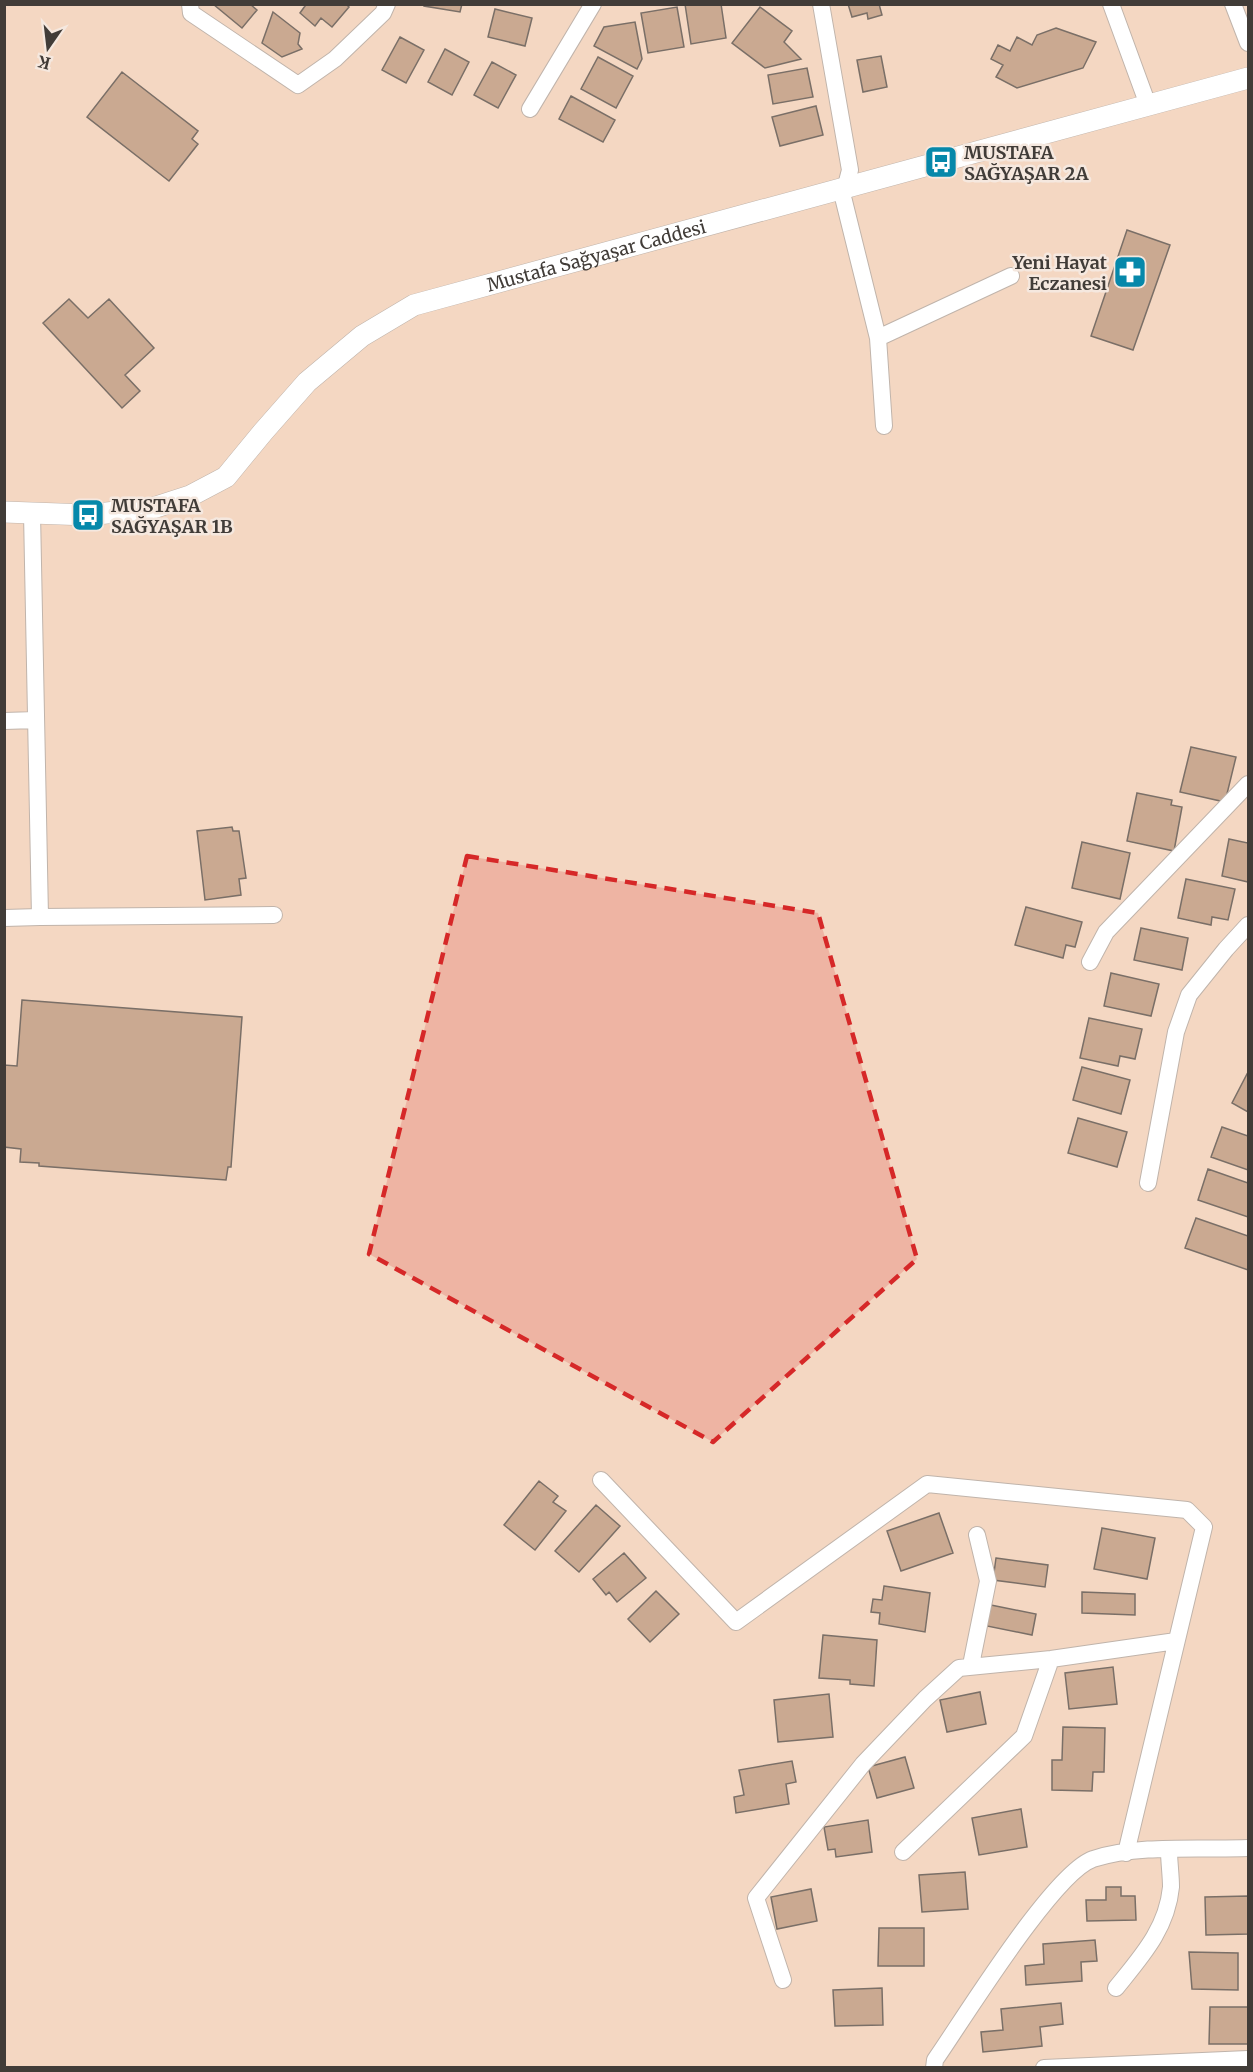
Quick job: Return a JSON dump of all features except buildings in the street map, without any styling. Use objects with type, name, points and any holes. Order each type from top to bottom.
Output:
[{"type":"street","points":[[190,4],[192,13],[298,85],[335,59],[383,13],[387,4]]},
{"type":"street","points":[[530,110],[593,4]]},
{"type":"street","points":[[820,4],[850,170],[843,197],[878,338],[884,426]]},
{"type":"street","points":[[1111,4],[1148,105]]},
{"type":"street","points":[[1233,4],[1248,43]]},
{"type":"street","name":"Mustafa Sağyaşar Caddesi","points":[[4,512],[87,515],[153,508],[190,496],[226,477],[307,382],[362,336],[414,304],[1248,78]]},
{"type":"street","points":[[878,338],[1011,276]]},
{"type":"street","points":[[32,513],[40,917]]},
{"type":"street","points":[[4,721],[36,720]]},
{"type":"street","points":[[1090,962],[1106,932],[1248,784]]},
{"type":"street","points":[[4,918],[274,915]]},
{"type":"street","points":[[1148,1183],[1176,1032],[1189,995],[1248,925]]},
{"type":"street","points":[[601,1480],[736,1622],[927,1484],[1187,1510],[1204,1527],[1126,1853]]},
{"type":"street","points":[[971,1665],[987,1581],[977,1535]]},
{"type":"street","points":[[783,1980],[756,1898],[863,1764],[959,1668],[971,1665],[1051,1659],[1176,1641]]},
{"type":"street","points":[[903,1852],[1024,1736],[1051,1659]]},
{"type":"street","points":[[934,2067],[935,2060],[1030,1920],[1067,1878],[1091,1860],[1126,1853],[1248,1848]]},
{"type":"street","points":[[1116,1988],[1152,1944],[1158,1930],[1171,1887],[1169,1850]]},
{"type":"street","points":[[1044,2067],[1176,2065],[1248,2059]]},
{"type":"highlighted area","points":[[467,856],[818,913],[917,1259],[713,1442],[369,1254]]},
{"type":"shaded area","points":[[5,5],[1248,5],[1248,2067],[5,2068]]},
{"type":"place","name":"MUSTAFA SAĞYAŞAR 2A","points":[[941,162]]},
{"type":"place","name":"Yeni Hayat Eczanesi","points":[[1130,272]]},
{"type":"place","name":"MUSTAFA SAĞYAŞAR 1B","points":[[88,515]]}]
